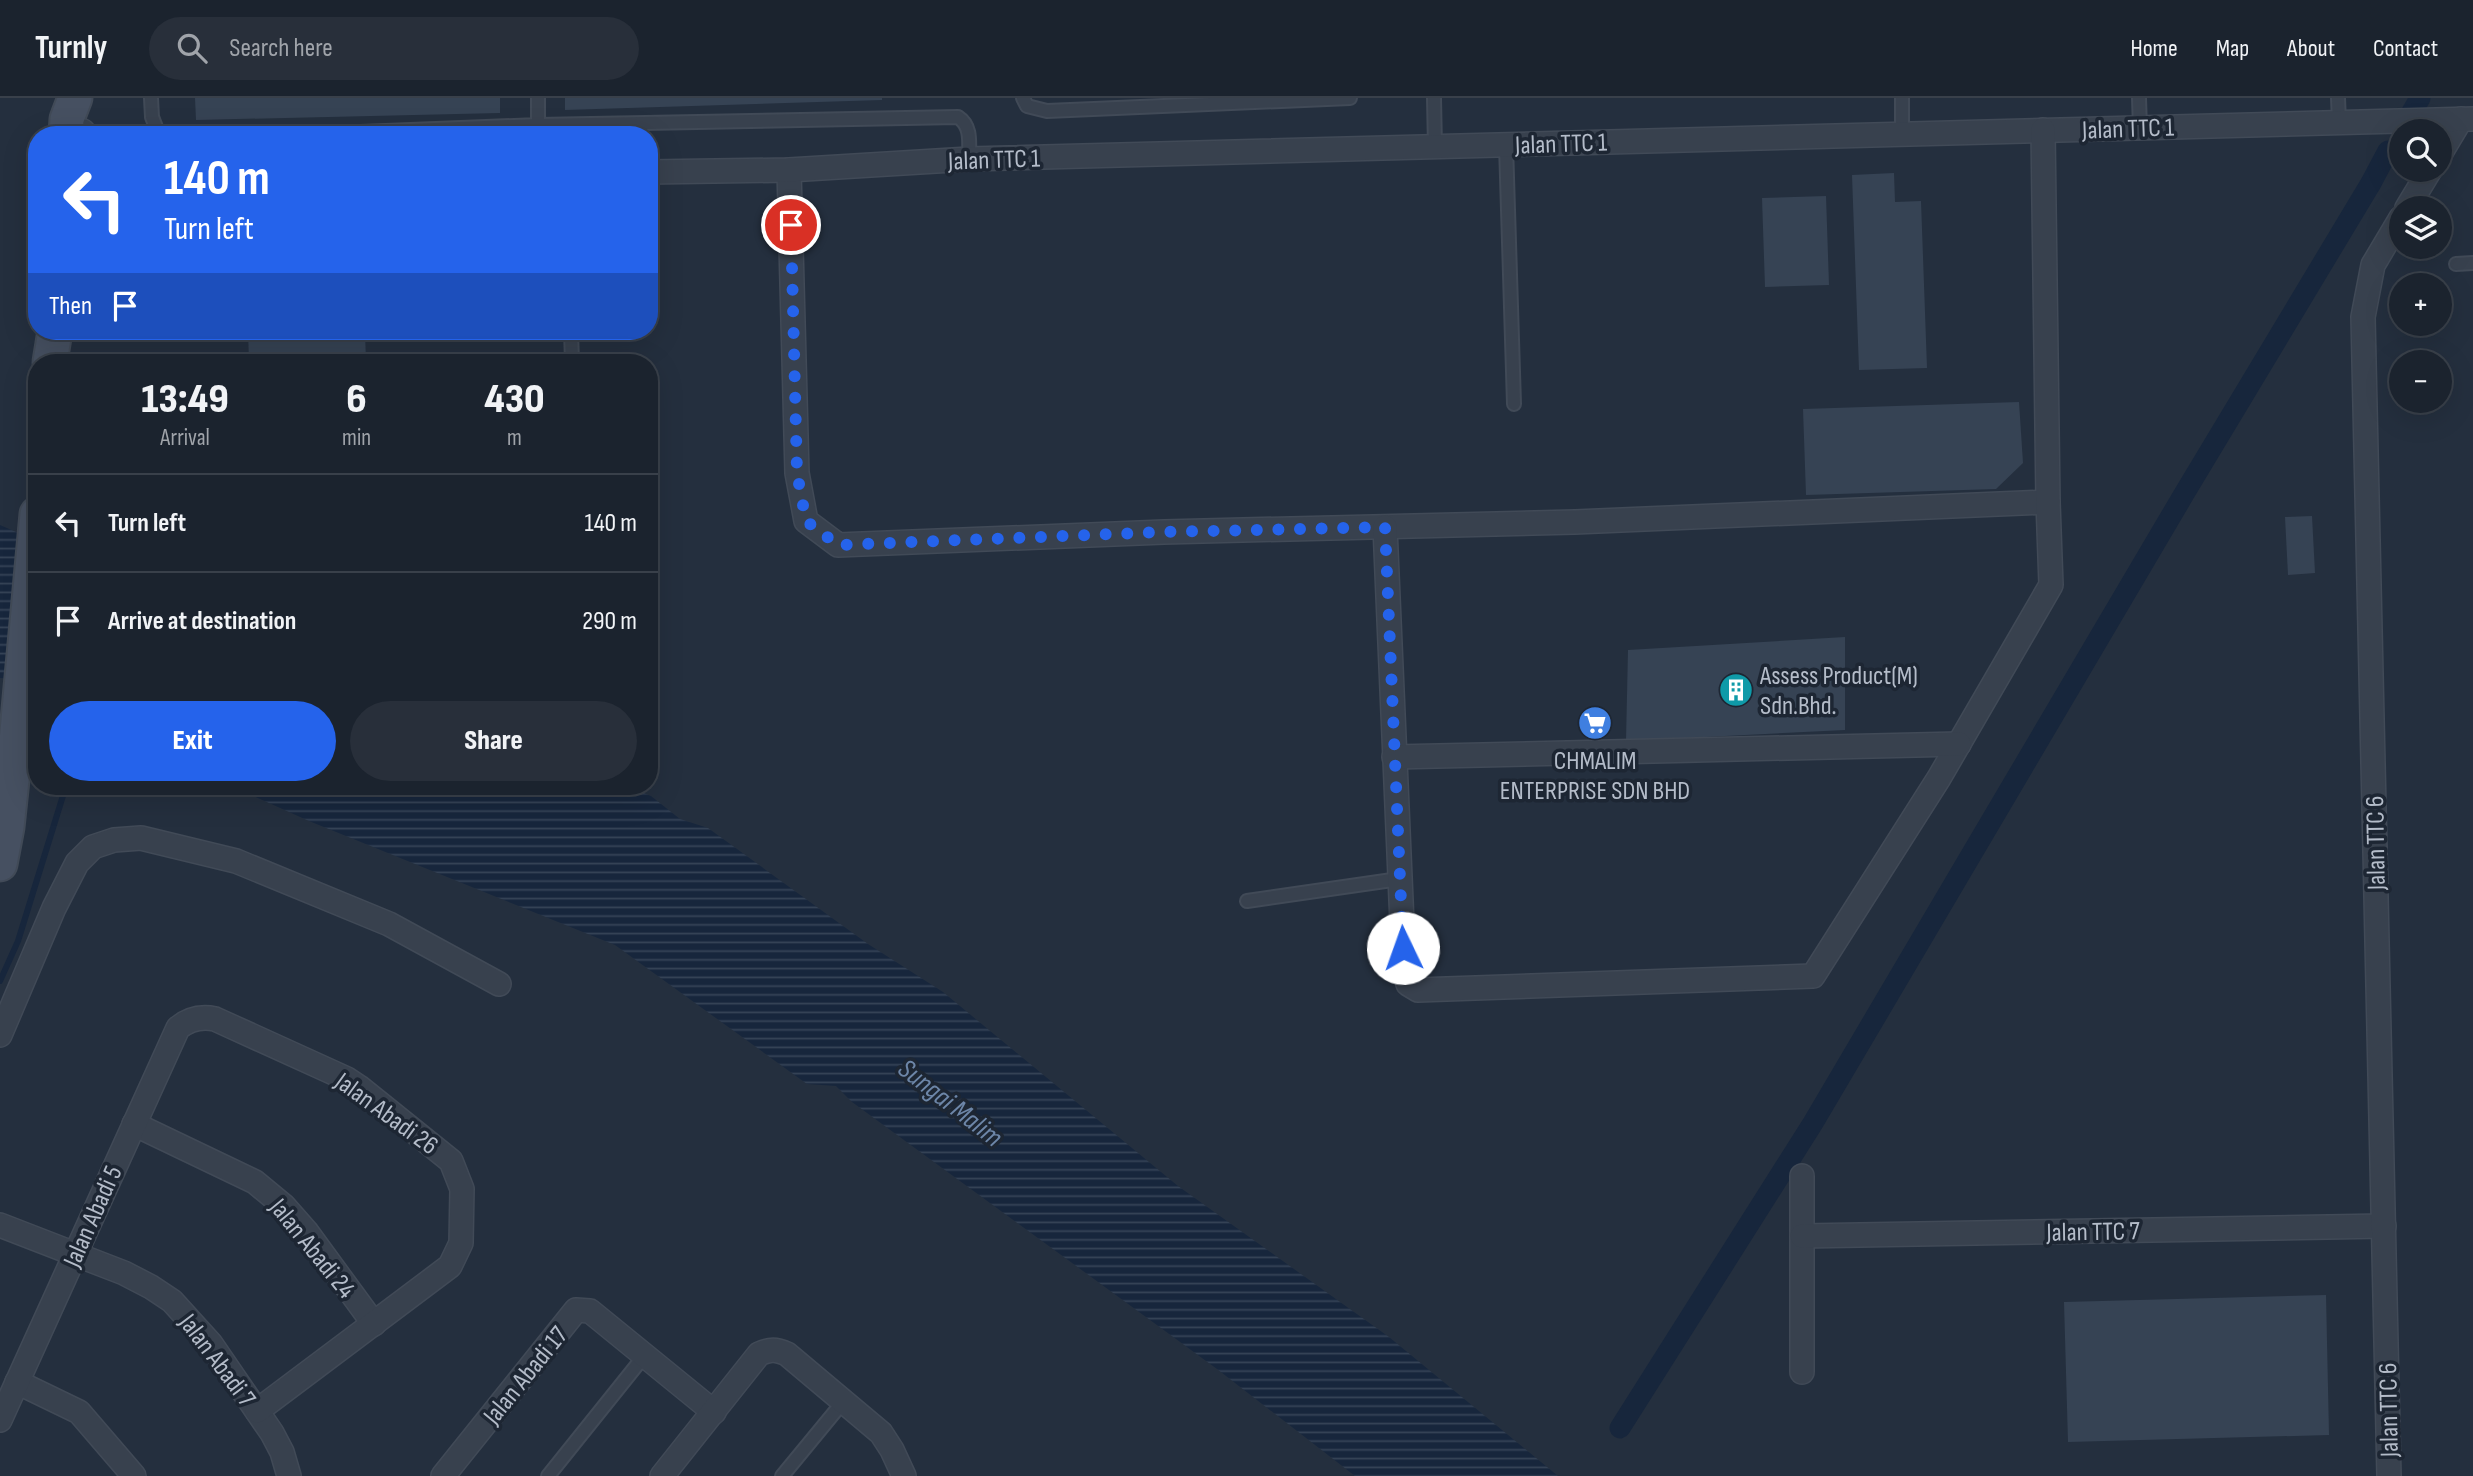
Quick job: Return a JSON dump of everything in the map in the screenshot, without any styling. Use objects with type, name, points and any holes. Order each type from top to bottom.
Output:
[{"type":"main road","points":[[73,126],[67,119],[75,98]]},
{"type":"main road","points":[[80,126],[82,98]]},
{"type":"main road","points":[[0,864],[7,827],[28,608]]},
{"type":"street","name":"Jalan TTC 1","points":[[658,172],[789,170],[969,159],[2467,119]]},
{"type":"street","points":[[2452,138],[2467,119]]},
{"type":"street","points":[[1385,527],[1399,879],[1404,970],[1408,984],[1418,990],[1813,976],[1959,744],[2051,585],[2043,130]]},
{"type":"street","points":[[789,170],[797,473],[806,521],[838,545],[1164,532],[1575,522],[2048,502]]},
{"type":"street","name":"Jalan TTC 6","points":[[2389,238],[2373,265],[2363,317],[2389,1476]]},
{"type":"street","points":[[1394,757],[1959,744]]},
{"type":"street","points":[[0,1035],[54,908],[77,863],[93,847],[114,840],[141,838],[236,861],[389,925],[499,984]]},
{"type":"street","name":"Jalan Abadi 26","points":[[192,1020],[204,1016],[215,1018],[347,1079],[451,1161],[463,1189],[461,1243],[450,1266],[257,1411]]},
{"type":"street","name":"Jalan Abadi 5","points":[[0,1420],[177,1028],[192,1020]]},
{"type":"street","name":"Jalan Abadi 24","points":[[134,1124],[255,1182],[306,1231],[374,1324]]},
{"type":"street","points":[[1802,1176],[1802,1372]]},
{"type":"street","name":"Jalan Abadi 7","points":[[0,1225],[124,1273],[172,1301],[211,1344],[257,1411],[282,1451],[289,1476]]},
{"type":"street","name":"Jalan TTC 7","points":[[1802,1236],[2384,1226]]},
{"type":"street","name":"Jalan Abadi 17","points":[[443,1476],[576,1310],[590,1311],[714,1412]]},
{"type":"street","points":[[662,1476],[759,1354],[777,1349],[787,1354],[881,1433],[904,1476]]},
{"type":"street","points":[[17,1382],[79,1412],[134,1476]]},
{"type":"lane","points":[[151,98],[156,126]]},
{"type":"lane","points":[[538,98],[538,125]]},
{"type":"lane","points":[[1023,98],[1027,106],[1047,111],[1350,98]]},
{"type":"lane","points":[[1434,98],[1436,147]]},
{"type":"lane","points":[[1902,98],[1902,134]]},
{"type":"lane","points":[[2139,98],[2140,128]]},
{"type":"lane","points":[[2338,98],[2339,122]]},
{"type":"lane","points":[[514,126],[958,117],[966,122],[968,129],[969,159]]},
{"type":"lane","points":[[1506,145],[1514,404]]},
{"type":"lane","points":[[2456,264],[2473,263]]},
{"type":"lane","points":[[1247,901],[1399,879]]},
{"type":"lane","points":[[548,1476],[645,1355]]},
{"type":"lane","points":[[782,1476],[843,1402]]},
{"type":"water","points":[[0,525],[28,537],[28,684],[0,678]]},
{"type":"water","name":"Sungai Malim","points":[[251,795],[651,796],[680,819],[708,828],[868,944],[943,992],[1178,1186],[1389,1337],[1558,1476],[1355,1476],[1217,1369],[852,1102],[836,1086],[807,1084],[615,945]]},
{"type":"building","points":[[195,98],[500,98],[500,113],[196,120]]},
{"type":"building","points":[[565,98],[882,98],[882,100],[565,110]]},
{"type":"building","points":[[1894,173],[1895,202],[1921,201],[1927,368],[1859,370],[1852,175]]},
{"type":"building","points":[[1826,196],[1829,285],[1765,287],[1762,198]]},
{"type":"building","points":[[248,340],[365,340],[366,354],[249,354]]},
{"type":"building","points":[[2019,402],[2023,463],[1996,489],[1806,495],[1803,409]]},
{"type":"building","points":[[2312,516],[2315,573],[2288,575],[2285,517]]},
{"type":"building","name":"Assess Product(M) Sdn.Bhd.","points":[[1845,637],[1845,730],[1626,741],[1628,650]]},
{"type":"building","points":[[2326,1295],[2329,1435],[2068,1442],[2064,1302]]},
{"type":"waterway","points":[[2412,112],[2420,98]]},
{"type":"waterway","points":[[1620,1428],[1813,1123],[2388,151]]},
{"type":"waterway","points":[[0,981],[18,941],[63,795]]},
{"type":"place","name":"Assess Product(M) Sdn.Bhd.","points":[[1736,690]]},
{"type":"place","name":"CHMALIM ENTERPRISE SDN BHD","points":[[1595,723]]},
{"type":"route","points":[[791,225],[797,473],[806,521],[838,545],[1164,532],[1385,527],[1403,948]]}]
